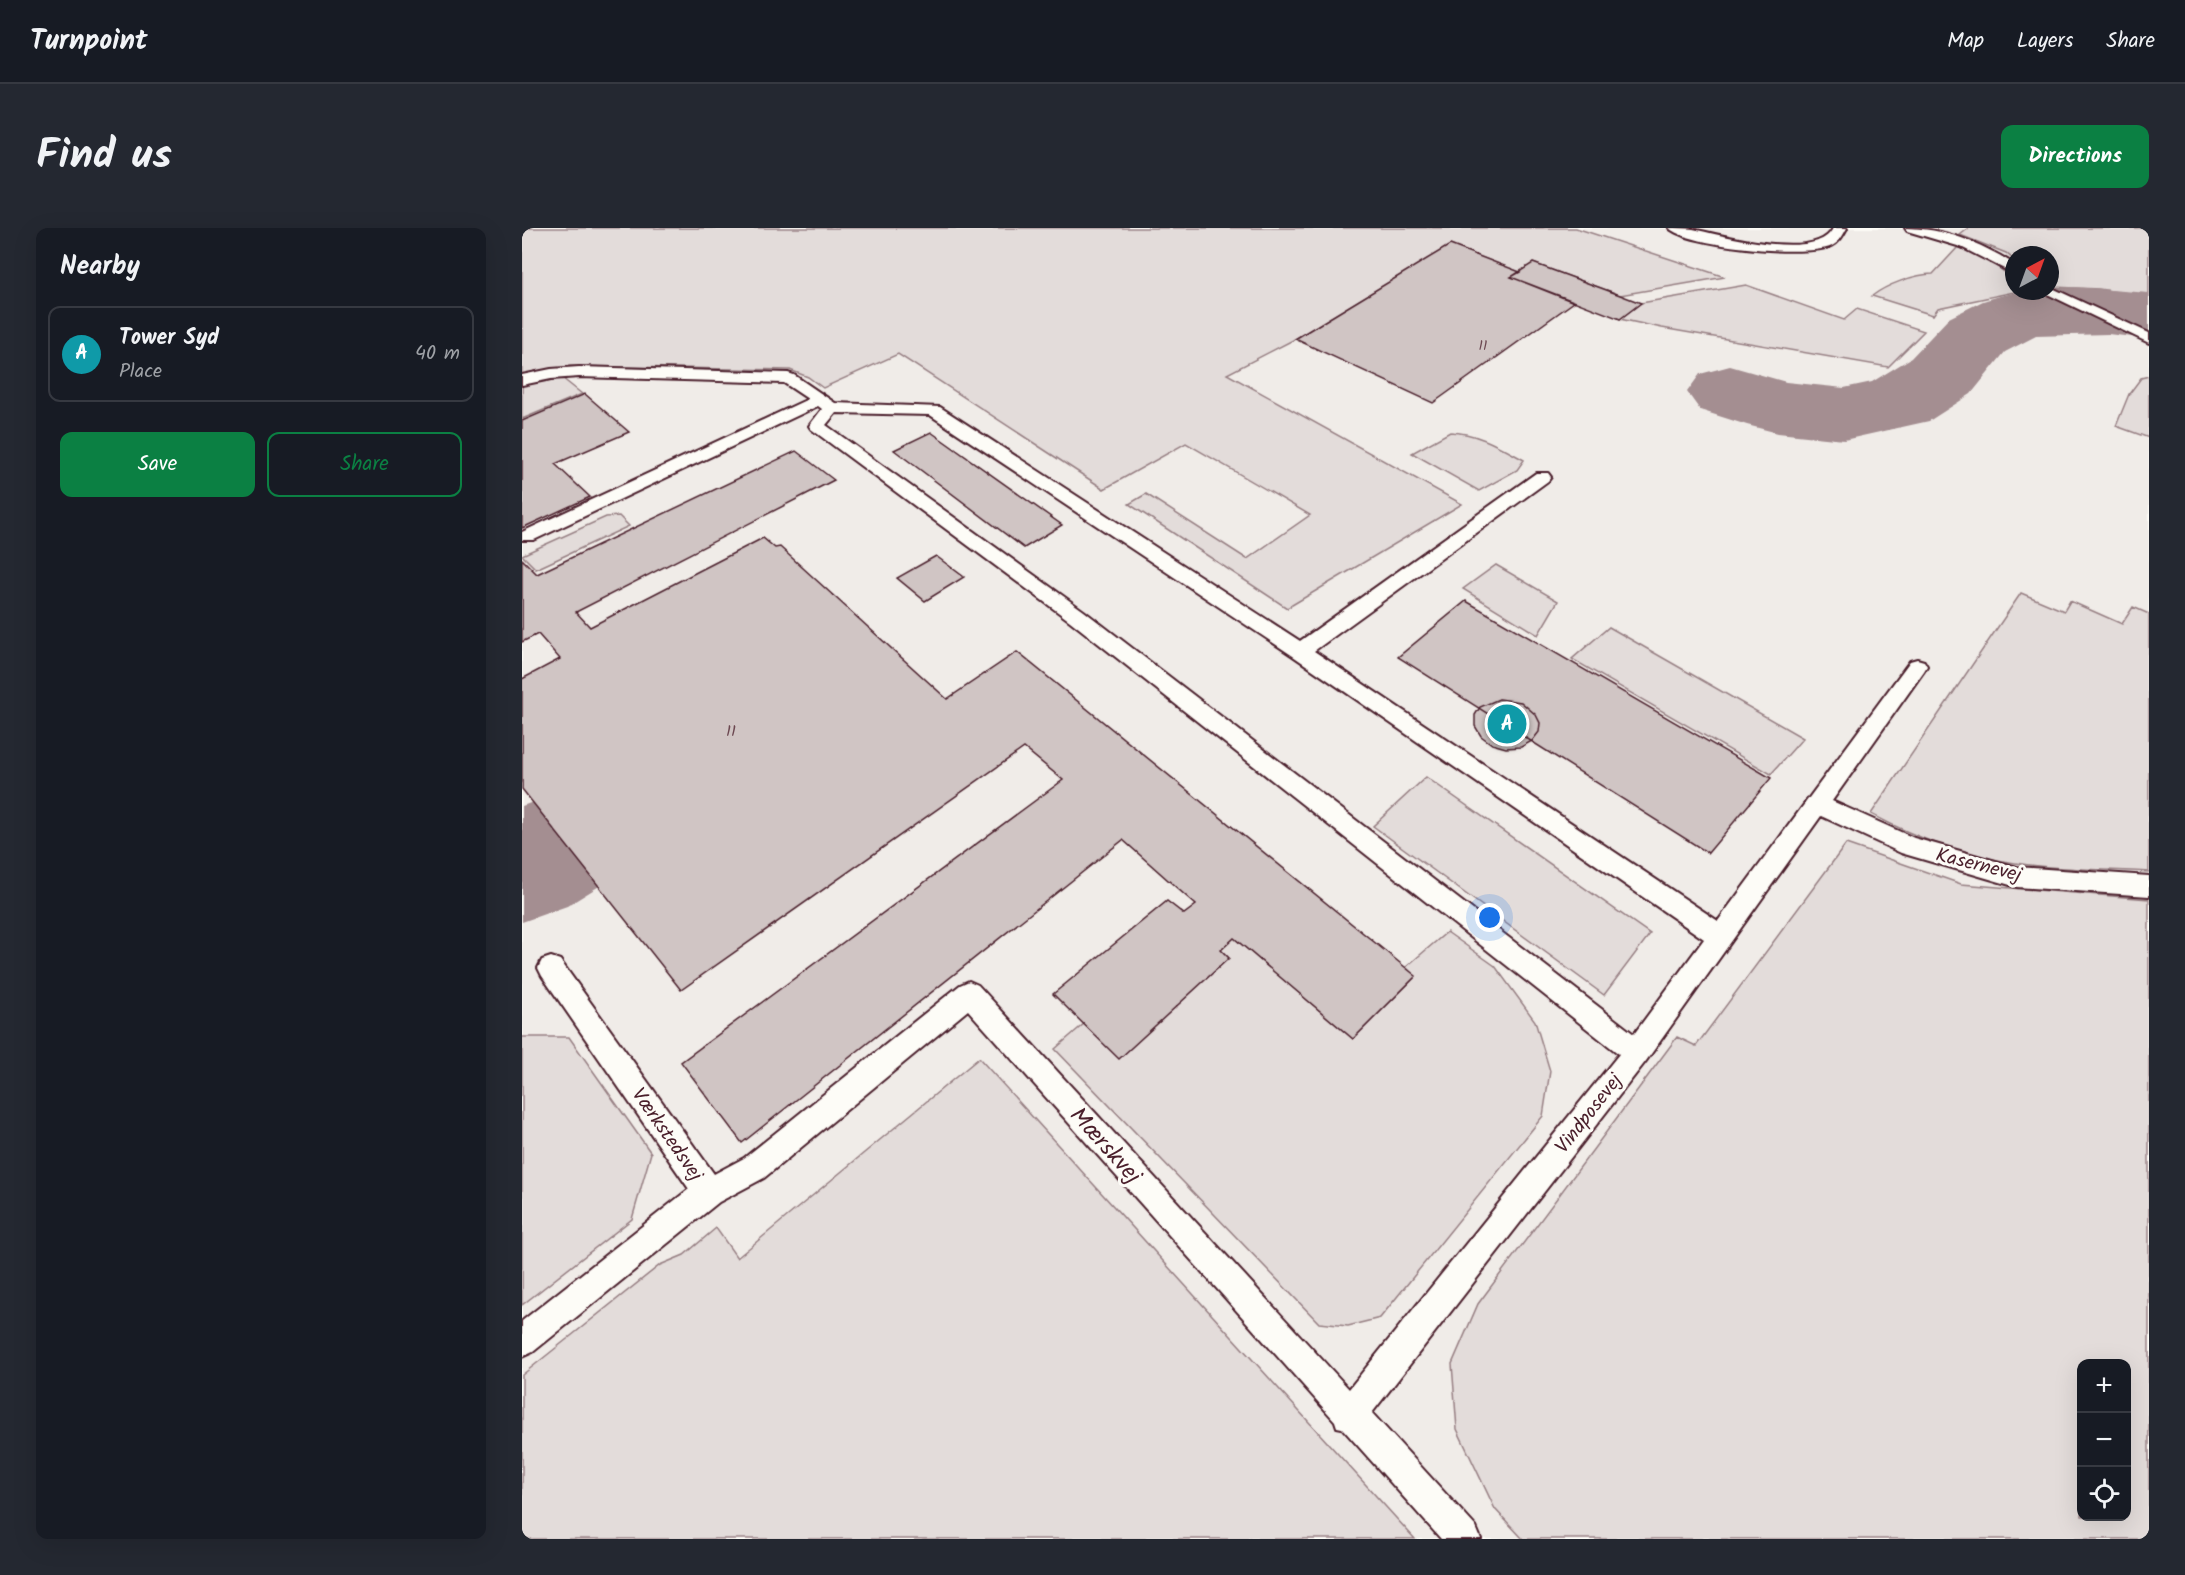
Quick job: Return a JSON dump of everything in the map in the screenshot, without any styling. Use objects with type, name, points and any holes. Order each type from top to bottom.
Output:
[{"type":"lane","points":[[1676,228],[1735,241],[1808,249],[1835,238],[1840,228]]},
{"type":"lane","points":[[1912,228],[1963,241],[2005,264]]},
{"type":"lane","points":[[2059,296],[2149,339]]},
{"type":"lane","points":[[522,380],[551,374],[579,372],[788,378],[825,404]]},
{"type":"lane","points":[[825,404],[817,426],[1077,616],[1637,1052]]},
{"type":"lane","points":[[528,536],[825,404],[934,410],[1300,651],[1722,937]]},
{"type":"lane","points":[[1300,651],[1542,477]]},
{"type":"lane","name":"Vindposevej","points":[[1349,1415],[1637,1052],[1917,666]]},
{"type":"lane","name":"Kasernevej","points":[[1818,805],[1909,846],[2017,877],[2149,886]]},
{"type":"lane","name":"Værkstedsvej","points":[[522,1341],[709,1192],[551,968]]},
{"type":"lane","name":"Mærskvej","points":[[709,1192],[754,1168],[969,993],[1349,1415],[1464,1539]]},
{"type":"shaded area","points":[[522,228],[2149,228],[2149,1539],[522,1539]]},
{"type":"shaded area","points":[[522,228],[1576,228],[1725,277],[1620,295],[1533,263],[1520,272],[1450,245],[1295,339],[1227,374],[1462,504],[1287,608],[1129,504],[1146,494],[1247,559],[1310,515],[1186,443],[1104,489],[898,354],[823,388],[808,377],[790,370],[570,366],[522,374]]},
{"type":"shaded area","points":[[1969,228],[2149,228],[2149,297],[2099,289],[2059,287],[2059,246],[2005,246],[2005,253],[1960,235]]},
{"type":"shaded area","points":[[1959,246],[1980,255],[2005,272],[2005,294],[1938,308],[1933,315],[1872,296],[1901,281],[1933,274]]},
{"type":"shaded area","points":[[1746,285],[1844,320],[1857,309],[1924,331],[1888,367],[1620,319],[1641,303]]},
{"type":"shaded area","points":[[2149,376],[2149,438],[2116,426],[2129,394],[2141,378]]},
{"type":"shaded area","points":[[562,378],[582,394],[522,419],[522,385]]},
{"type":"shaded area","points":[[1450,432],[1479,438],[1524,460],[1517,470],[1479,491],[1412,453]]},
{"type":"shaded area","points":[[619,516],[629,526],[536,569],[522,555],[606,517]]},
{"type":"shaded area","points":[[1496,565],[1558,601],[1538,635],[1463,589]]},
{"type":"shaded area","points":[[2021,593],[2064,611],[2070,601],[2122,624],[2133,607],[2149,614],[2149,872],[2048,867],[1996,860],[1941,845],[1871,814]]},
{"type":"shaded area","points":[[1609,627],[1803,738],[1771,774],[1572,659]]},
{"type":"shaded area","points":[[1426,777],[1650,934],[1604,995],[1373,826]]},
{"type":"shaded area","points":[[1846,844],[1961,884],[2149,899],[2149,1539],[1523,1539],[1495,1509],[1457,1429],[1452,1364],[1478,1304],[1677,1037],[1696,1046]]},
{"type":"shaded area","points":[[1447,932],[1495,966],[1535,1021],[1550,1071],[1543,1116],[1380,1318],[1348,1326],[1319,1323],[1055,1049],[1085,1023],[1119,1058],[1229,958],[1221,950],[1234,938],[1353,1039],[1415,977],[1406,967]]},
{"type":"shaded area","points":[[522,1037],[569,1037],[651,1153],[632,1219],[522,1305]]},
{"type":"shaded area","points":[[979,1058],[1415,1539],[522,1539],[522,1375],[660,1265],[684,1255],[716,1228],[737,1258]]},
{"type":"building","points":[[1450,245],[1520,272],[1511,277],[1574,302],[1433,403],[1295,339]]},
{"type":"building","points":[[1533,263],[1641,303],[1620,319],[1511,277]]},
{"type":"building","points":[[585,394],[629,432],[555,464],[590,497],[522,528],[522,421]]},
{"type":"building","points":[[931,432],[1062,525],[1024,548],[894,450]]},
{"type":"building","points":[[796,451],[834,480],[576,612],[590,627],[763,538],[775,548],[780,547],[947,699],[1017,652],[1416,976],[1353,1039],[1234,938],[1221,950],[1229,958],[1119,1059],[1053,994],[1167,901],[1184,914],[1196,905],[1123,840],[742,1143],[681,1062],[1063,780],[1024,748],[681,990],[522,789],[522,679],[560,659],[538,634],[522,642],[522,559],[537,574]]},
{"type":"building","points":[[936,556],[964,577],[925,601],[897,578]]},
{"type":"building","points":[[1466,601],[1771,778],[1708,853],[1398,657]]},
{"type":"building","points":[[1499,699],[1521,702],[1536,715],[1540,723],[1539,732],[1532,741],[1521,747],[1506,748],[1492,744],[1481,736],[1475,726],[1475,715],[1480,707]]},
{"type":"taxiway","points":[[1730,392],[1778,407],[1844,414],[1899,403],[1941,376],[1977,335],[2011,318],[2028,313],[2073,310],[2149,316]]},
{"type":"taxiway","points":[[522,868],[565,843]]},
{"type":"place","name":"Tower Syd","points":[[1507,724]]}]
